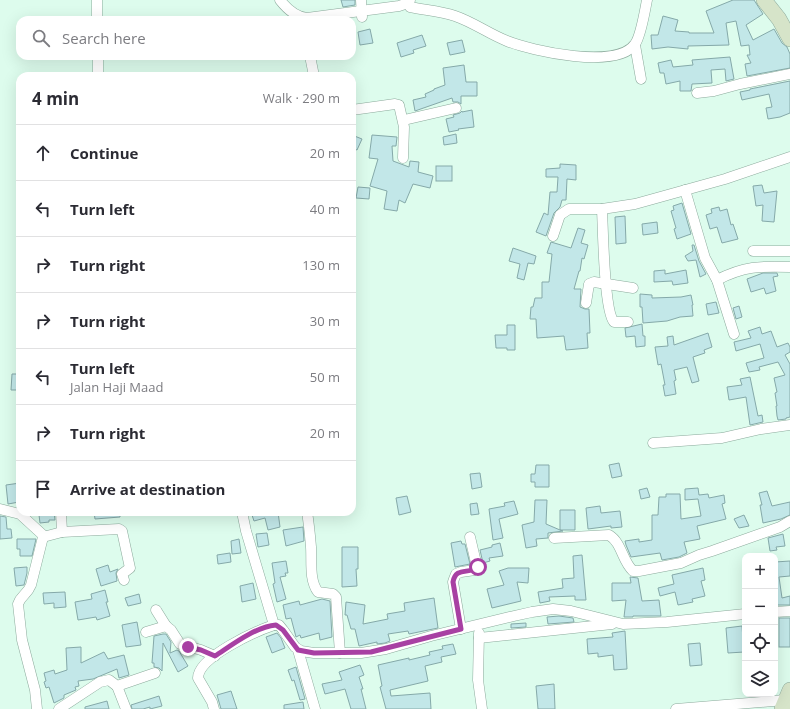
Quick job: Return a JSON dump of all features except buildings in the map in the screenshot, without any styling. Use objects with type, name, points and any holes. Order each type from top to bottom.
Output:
[{"type":"main road","points":[[764,0],[779,19],[790,39]]},
{"type":"street","points":[[97,0],[97,16]]},
{"type":"street","points":[[272,0],[277,7],[292,16]]},
{"type":"street","points":[[280,0],[294,16]]},
{"type":"street","points":[[360,0],[362,14]]},
{"type":"street","points":[[641,79],[635,45],[647,0]]},
{"type":"street","points":[[353,16],[411,2],[466,20],[479,28],[508,41],[565,54],[592,58],[607,57],[618,55],[635,45]]},
{"type":"street","points":[[334,16],[362,14]]},
{"type":"street","points":[[98,60],[98,72]]},
{"type":"street","points":[[311,60],[313,72]]},
{"type":"street","points":[[697,93],[714,91],[790,74]]},
{"type":"street","points":[[356,109],[398,104],[404,120],[405,138],[403,158]]},
{"type":"street","points":[[404,120],[456,108]]},
{"type":"street","points":[[553,236],[560,214],[574,208],[602,209],[635,204],[725,179],[790,157]]},
{"type":"street","points":[[685,190],[705,258],[717,280],[734,334]]},
{"type":"street","points":[[602,209],[606,282],[612,321],[628,322]]},
{"type":"street","points":[[753,251],[790,251]]},
{"type":"street","points":[[717,280],[744,268],[790,266]]},
{"type":"street","points":[[586,303],[589,284],[594,282],[606,282],[633,288]]},
{"type":"street","points":[[653,443],[722,438],[761,429],[790,425]]},
{"type":"street","points":[[0,509],[16,513]]},
{"type":"street","points":[[22,516],[44,536]]},
{"type":"street","points":[[60,516],[62,532]]},
{"type":"street","points":[[243,516],[274,625]]},
{"type":"street","points":[[307,516],[314,587],[318,592],[333,594],[336,597],[340,653]]},
{"type":"street","points":[[554,538],[609,535],[617,544],[629,568],[633,571],[639,571],[682,563],[699,555],[780,527],[790,521]]},
{"type":"street","points":[[37,709],[35,690],[22,640],[18,604],[20,599],[28,592],[31,585],[41,539],[44,536],[62,532],[122,531],[130,568],[122,574],[124,580]]},
{"type":"street","points":[[461,629],[453,582],[456,574],[475,570],[478,567],[470,537]]},
{"type":"street","points":[[156,610],[180,644],[215,656]]},
{"type":"street","points":[[298,650],[314,653],[379,651],[479,624],[532,612],[553,610],[571,611],[618,623]]},
{"type":"street","points":[[778,612],[790,611]]},
{"type":"street","points":[[479,638],[618,623],[667,622],[742,614]]},
{"type":"street","points":[[479,624],[478,680],[482,709]]},
{"type":"street","points":[[214,709],[212,702],[198,676],[200,669],[215,656],[241,639],[274,625],[279,626],[283,630],[298,650],[315,709]]},
{"type":"street","points":[[146,632],[166,626]]},
{"type":"street","points":[[117,686],[156,673]]},
{"type":"street","points":[[60,709],[100,682],[109,680],[117,686],[126,709]]},
{"type":"street","points":[[676,709],[786,700]]},
{"type":"route","points":[[188,647],[201,650],[215,656],[241,639],[261,629],[276,625],[283,630],[295,647],[301,651],[314,653],[361,653],[386,649],[461,629],[453,582],[456,574],[475,570],[478,567]]}]
